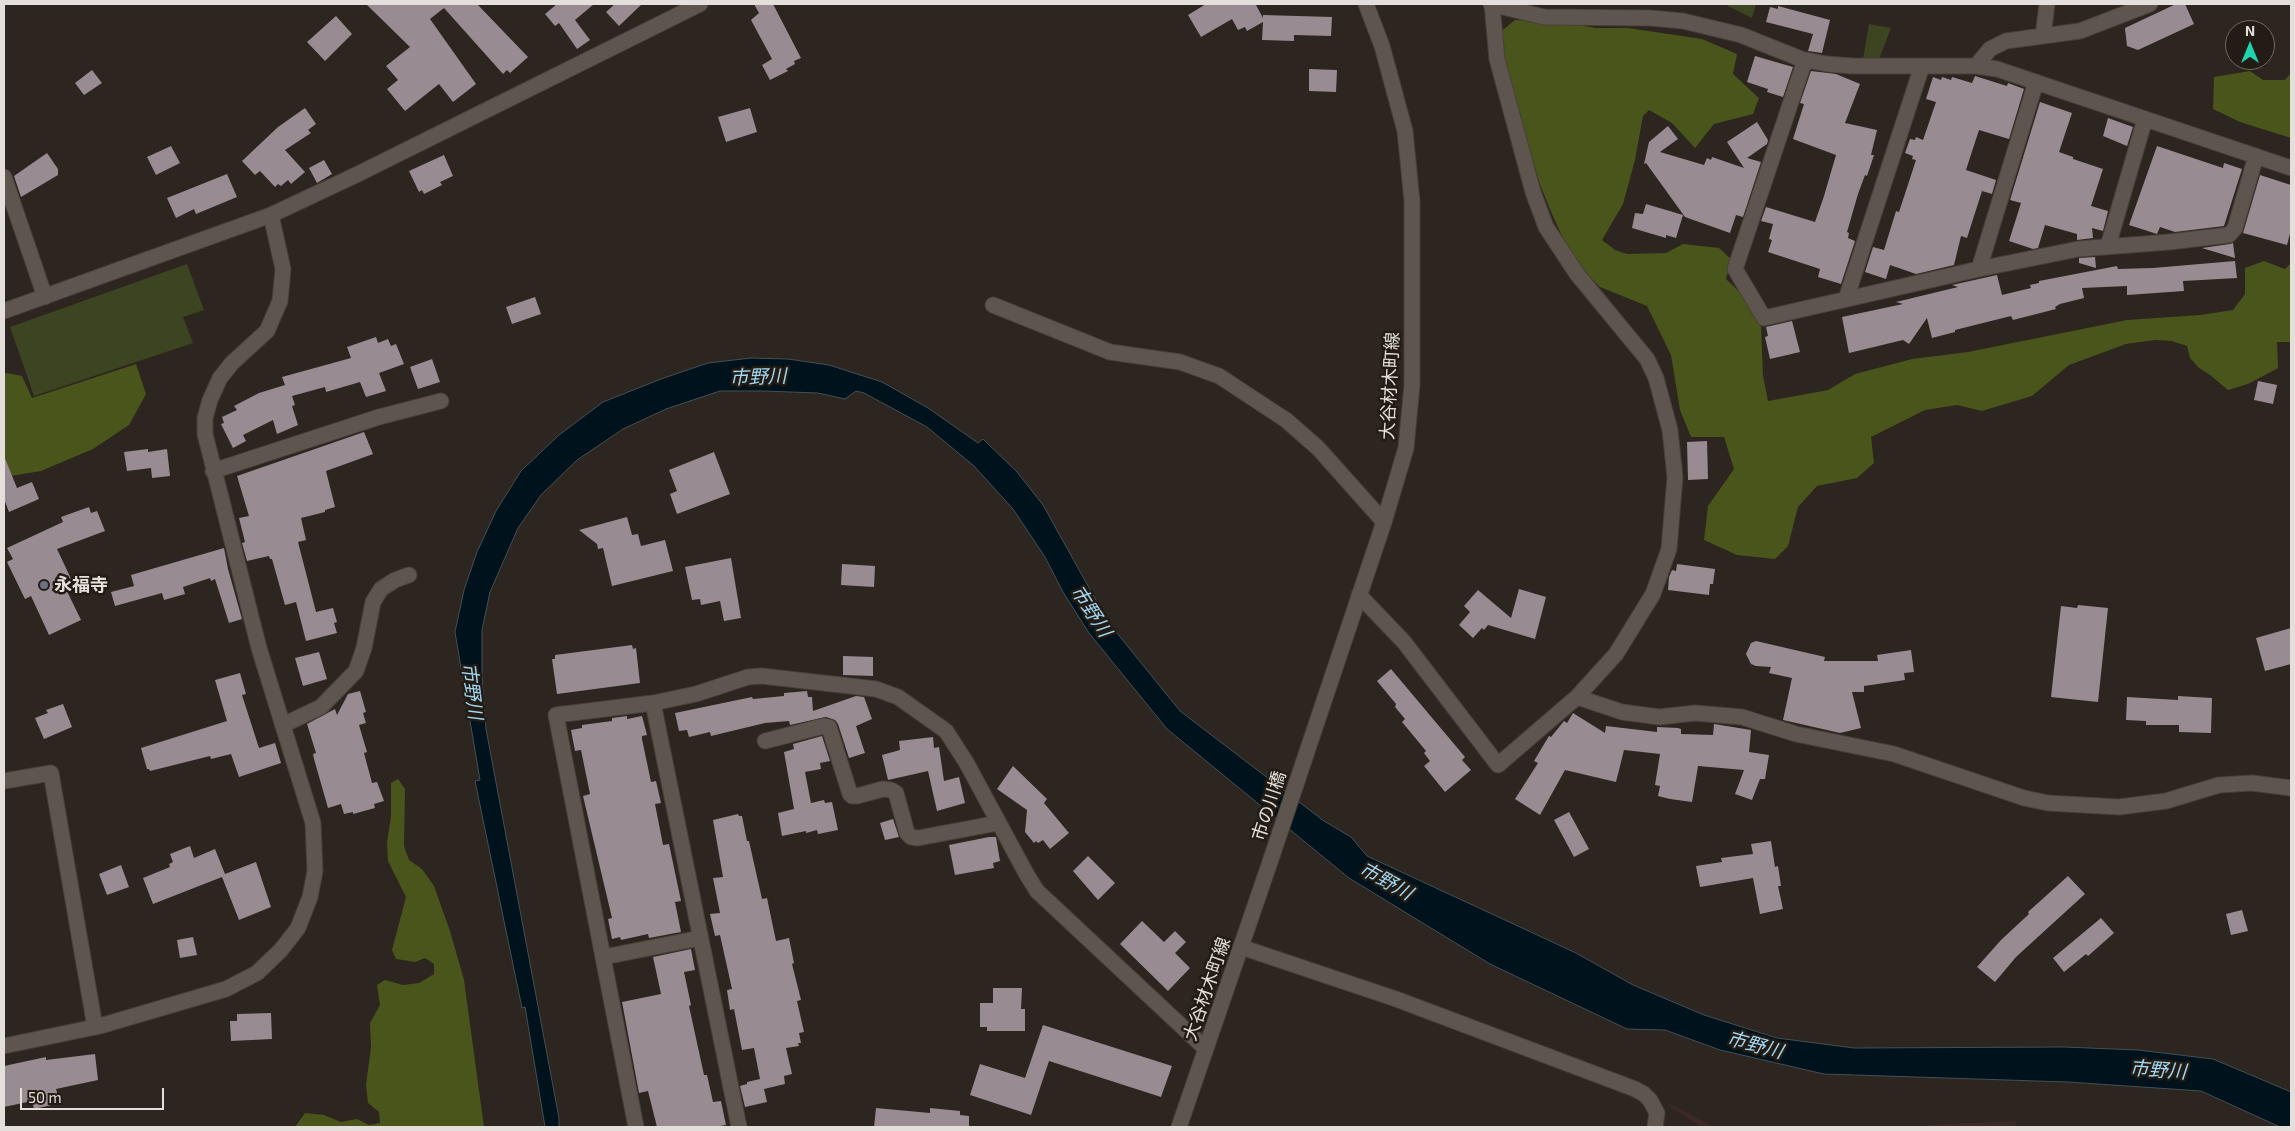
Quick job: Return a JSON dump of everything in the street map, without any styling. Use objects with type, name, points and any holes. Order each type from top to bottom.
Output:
[{"type":"street","points":[[4,311],[271,215],[367,170],[700,4]]},
{"type":"street","name":"大谷材木町線","points":[[1303,761],[1384,522],[1406,448],[1412,385],[1412,201],[1405,131],[1382,46],[1366,4]]},
{"type":"street","points":[[1359,595],[1404,642],[1498,765],[1577,696],[1616,654],[1653,594],[1669,549],[1675,477],[1670,430],[1659,385],[1647,359],[1577,274],[1546,228],[1533,192],[1497,59],[1492,4],[1544,17],[1575,11],[1683,21],[1741,35],[1805,60],[1852,66],[1976,66],[1997,68],[2291,168]]},
{"type":"street","points":[[2043,36],[2047,4]]},
{"type":"street","points":[[1976,66],[1990,49],[2006,41],[2024,37],[2080,31],[2150,4]]},
{"type":"street","points":[[1805,60],[1736,269],[1764,318],[1979,269],[2078,249],[2169,242],[2229,234],[2235,228],[2256,156]]},
{"type":"street","points":[[1846,299],[1922,66]]},
{"type":"street","points":[[1979,269],[2036,82]]},
{"type":"street","points":[[2108,246],[2146,119]]},
{"type":"street","points":[[4,176],[45,297]]},
{"type":"street","points":[[4,1046],[95,1027],[226,989],[257,973],[281,950],[298,928],[310,897],[315,871],[313,823],[259,648],[205,434],[205,418],[210,400],[220,378],[232,363],[267,331],[280,300],[283,269],[271,215]]},
{"type":"street","points":[[993,305],[1110,352],[1180,362],[1219,376],[1286,420],[1305,437],[1384,522]]},
{"type":"street","points":[[213,471],[379,417],[441,401]]},
{"type":"street","points":[[284,725],[321,707],[356,670],[364,648],[374,602],[381,589],[395,580],[409,575]]},
{"type":"street","points":[[636,1127],[556,715],[653,703],[696,694],[748,677],[762,676],[876,690],[898,697],[946,731],[966,762],[1037,891],[1206,1049]]},
{"type":"street","points":[[1577,696],[1622,712],[1659,717],[1695,713],[1742,717],[1809,737],[1894,754],[2024,798],[2048,803],[2120,807],[2166,801],[2219,785],[2252,783],[2291,788]]},
{"type":"street","points":[[653,703],[739,1127]]},
{"type":"street","points":[[764,741],[824,726],[829,727],[850,794],[857,796],[883,789],[896,793],[907,833],[912,838],[998,823]]},
{"type":"street","name":"市の川橋","points":[[1270,862],[1303,761]]},
{"type":"street","points":[[4,781],[51,773],[95,1027]]},
{"type":"street","name":"大谷材木町線","points":[[1179,1127],[1270,862]]},
{"type":"street","points":[[604,957],[700,938]]},
{"type":"street","points":[[1241,947],[1396,999],[1635,1089],[1644,1094],[1657,1113],[1655,1127]]},
{"type":"shaded area","points":[[1664,1102],[1675,1106],[1714,1127],[1701,1127]]},
{"type":"shaded area","points":[[2016,1121],[2016,1127],[1908,1127],[1944,1124]]},
{"type":"green space","points":[[1729,4],[1756,4],[1752,18],[1728,6]]},
{"type":"green space","points":[[1515,20],[1566,23],[1596,28],[1628,28],[1702,39],[1737,54],[1733,74],[1759,98],[1753,114],[1714,124],[1695,148],[1672,123],[1649,110],[1643,116],[1635,160],[1623,204],[1602,240],[1615,250],[1627,254],[1666,253],[1683,244],[1719,248],[1731,259],[1726,279],[1744,296],[1761,327],[1763,376],[1768,401],[1828,390],[1855,374],[1912,359],[1968,352],[2127,320],[2200,315],[2233,310],[2245,294],[2245,268],[2264,261],[2285,269],[2291,263],[2291,342],[2277,342],[2278,368],[2248,384],[2228,390],[2199,368],[2190,358],[2187,346],[2172,341],[2155,340],[2126,344],[2069,365],[2032,396],[1982,411],[1957,405],[1925,410],[1871,437],[1874,463],[1857,478],[1817,486],[1798,507],[1788,546],[1775,559],[1737,555],[1704,540],[1708,506],[1734,469],[1724,437],[1691,437],[1680,410],[1671,355],[1647,306],[1600,287],[1573,260],[1552,214],[1541,187],[1518,114],[1499,33]]},
{"type":"green space","points":[[1869,24],[1891,28],[1879,59],[1863,59]]},
{"type":"green space","points":[[2250,71],[2263,80],[2285,80],[2291,73],[2291,138],[2240,122],[2213,109],[2214,77]]},
{"type":"green space","points":[[187,264],[204,310],[183,317],[193,343],[34,396],[10,327]]},
{"type":"green space","points":[[136,364],[146,394],[129,425],[93,449],[41,471],[4,477],[4,374],[22,376],[32,398]]},
{"type":"green space","points":[[398,779],[405,789],[404,846],[409,860],[422,869],[434,886],[450,931],[464,980],[484,1127],[295,1127],[305,1113],[324,1115],[341,1122],[357,1119],[369,1125],[380,1123],[379,1112],[368,1103],[366,1085],[371,1047],[370,1023],[380,1005],[377,985],[385,980],[403,985],[419,983],[434,974],[434,964],[425,958],[415,962],[396,959],[392,950],[406,897],[388,861],[387,842],[391,816],[391,783]]},
{"type":"water","name":"市野川","points":[[751,358],[788,359],[829,365],[882,382],[928,408],[978,443],[983,439],[1017,472],[1043,505],[1108,622],[1180,711],[1324,821],[1351,837],[1367,856],[1576,953],[1633,985],[1704,1015],[1777,1038],[1854,1048],[2064,1047],[2138,1050],[2213,1059],[2291,1092],[2291,1127],[2280,1127],[2201,1091],[2068,1082],[1824,1074],[1720,1050],[1665,1030],[1627,1029],[1490,964],[1349,878],[1167,729],[1089,633],[1063,592],[1045,557],[1013,509],[974,466],[927,427],[864,393],[856,391],[845,399],[818,393],[720,391],[666,409],[623,429],[577,460],[541,495],[518,528],[490,592],[482,630],[482,678],[486,729],[559,1118],[559,1127],[545,1127],[525,1007],[522,1008],[475,781],[480,780],[455,632],[464,590],[477,552],[496,511],[521,471],[559,435],[603,402],[708,363]]},
{"type":"building","points":[[366,4],[477,4],[528,57],[510,73],[507,70],[503,74],[444,8],[430,19],[476,84],[453,102],[439,84],[405,111],[387,89],[398,80],[386,66],[410,47]]},
{"type":"building","points":[[557,4],[594,4],[575,20],[590,40],[577,49],[559,23],[555,26],[545,14]]},
{"type":"building","points":[[615,4],[642,4],[619,26],[606,12]]},
{"type":"building","points":[[754,4],[773,4],[801,58],[794,61],[795,64],[786,69],[788,71],[770,80],[762,65],[772,59],[751,20],[759,13]]},
{"type":"building","points":[[1206,4],[1258,4],[1256,5],[1263,18],[1263,15],[1332,17],[1331,36],[1294,35],[1294,41],[1262,40],[1263,22],[1247,31],[1245,27],[1238,30],[1232,19],[1201,37],[1188,15]]},
{"type":"building","points":[[2176,4],[2185,4],[2194,24],[2138,50],[2127,46],[2125,28]]},
{"type":"building","points":[[1778,6],[1830,20],[1822,53],[1808,51],[1813,34],[1766,22],[1770,7],[1778,9]]},
{"type":"building","points":[[336,16],[352,34],[325,61],[307,42]]},
{"type":"building","points":[[1755,56],[1793,67],[1783,97],[1767,92],[1768,89],[1747,82]]},
{"type":"building","points":[[1309,69],[1337,70],[1336,92],[1309,91]]},
{"type":"building","points":[[92,70],[102,83],[84,95],[75,83]]},
{"type":"building","points":[[1811,71],[1836,74],[1860,84],[1845,123],[1877,130],[1871,155],[1874,155],[1858,194],[1847,232],[1849,233],[1848,238],[1855,241],[1841,284],[1818,277],[1820,269],[1768,252],[1772,240],[1769,239],[1773,224],[1761,221],[1766,207],[1815,222],[1824,196],[1836,155],[1793,139],[1804,104],[1800,103]]},
{"type":"building","points":[[1975,76],[2007,86],[2008,83],[2024,89],[2009,139],[1979,130],[1966,170],[1996,180],[1992,194],[1982,191],[1967,238],[1961,236],[1954,265],[1916,274],[1890,265],[1886,279],[1865,272],[1873,247],[1884,250],[1896,211],[1899,212],[1916,160],[1912,159],[1913,156],[1905,153],[1910,139],[1915,140],[1916,137],[1923,140],[1936,102],[1926,99],[1933,77],[1941,80],[1942,77],[1951,80],[1952,77],[1972,83]]},
{"type":"building","points":[[2040,102],[2072,113],[2059,152],[2103,169],[2091,206],[2108,211],[2103,231],[2092,228],[2093,238],[2077,240],[2077,234],[2045,225],[2038,248],[2033,249],[2009,241],[2021,203],[2010,200]]},
{"type":"building","points":[[305,108],[316,124],[308,130],[311,133],[285,150],[305,172],[291,184],[288,180],[281,186],[278,184],[275,187],[260,171],[255,175],[242,161],[278,127]]},
{"type":"building","points":[[750,108],[757,132],[726,142],[718,117]]},
{"type":"building","points":[[2108,118],[2133,127],[2127,146],[2103,136]]},
{"type":"building","points":[[1757,122],[1768,140],[1767,144],[1747,158],[1761,162],[1743,217],[1736,215],[1730,233],[1685,217],[1646,163],[1644,164],[1649,142],[1668,126],[1678,139],[1660,152],[1704,165],[1707,158],[1711,160],[1712,157],[1744,168],[1727,142]]},
{"type":"building","points":[[171,146],[180,163],[156,175],[147,157]]},
{"type":"building","points":[[2157,146],[2223,168],[2224,163],[2242,169],[2224,226],[2175,232],[2160,227],[2157,234],[2129,225]]},
{"type":"building","points":[[47,153],[58,169],[58,175],[21,197],[14,176]]},
{"type":"building","points":[[444,155],[453,176],[440,182],[442,185],[424,194],[422,190],[419,192],[409,171]]},
{"type":"building","points":[[324,160],[332,174],[317,183],[309,168]]},
{"type":"building","points":[[227,174],[237,197],[196,214],[194,209],[176,218],[167,198]]},
{"type":"building","points":[[2260,175],[2291,185],[2291,230],[2287,245],[2243,233]]},
{"type":"building","points":[[1646,204],[1683,215],[1676,238],[1666,235],[1666,238],[1632,228],[1635,213],[1643,214]]},
{"type":"building","points":[[2233,243],[2235,258],[2202,248],[2230,244]]},
{"type":"building","points":[[2095,257],[2096,268],[2079,263],[2079,258]]},
{"type":"building","points":[[2235,261],[2237,278],[2183,281],[2184,291],[2127,295],[2127,286],[2082,288],[2084,298],[2060,304],[2055,307],[2056,309],[2013,320],[2011,316],[1955,330],[1955,332],[1932,338],[1927,318],[1909,344],[1903,340],[1849,353],[1842,317],[1903,304],[1896,302],[1958,287],[1952,285],[1997,275],[2002,295],[2031,288],[2030,285],[2039,283],[2039,281],[2117,266],[2118,269],[2153,268]]},
{"type":"building","points":[[535,297],[541,314],[512,324],[506,307]]},
{"type":"building","points":[[1792,321],[1800,352],[1770,359],[1765,337],[1768,336],[1766,327]]},
{"type":"building","points":[[376,337],[378,343],[388,339],[391,346],[396,344],[404,364],[379,373],[386,391],[366,397],[360,382],[326,392],[325,387],[292,396],[295,405],[292,406],[298,425],[277,434],[273,420],[243,435],[246,441],[233,448],[221,424],[224,423],[222,417],[237,410],[234,406],[259,393],[285,385],[282,377],[351,358],[347,347]]},
{"type":"building","points":[[432,359],[440,382],[418,389],[410,367]]},
{"type":"building","points":[[2258,381],[2277,385],[2273,404],[2254,400]]},
{"type":"building","points":[[364,432],[373,454],[326,471],[335,507],[325,510],[325,512],[301,518],[306,540],[298,542],[316,612],[333,608],[337,622],[334,623],[337,633],[306,641],[296,602],[285,605],[272,559],[269,556],[247,561],[242,543],[245,542],[239,518],[249,516],[237,476]]},
{"type":"building","points":[[1707,441],[1708,479],[1688,480],[1687,442]]},
{"type":"building","points":[[148,449],[148,452],[167,449],[170,476],[152,478],[151,468],[127,471],[124,452]]},
{"type":"building","points":[[714,452],[730,494],[677,514],[670,494],[677,491],[669,470]]},
{"type":"building","points":[[4,456],[17,488],[32,482],[39,499],[9,512],[4,499]]},
{"type":"building","name":"永福寺","points":[[89,507],[91,513],[97,511],[105,531],[57,549],[73,583],[65,587],[81,620],[49,635],[31,596],[25,599],[7,562],[13,559],[7,548],[63,522],[61,517]]},
{"type":"building","points":[[627,517],[632,535],[638,534],[641,546],[665,540],[673,571],[612,586],[603,548],[598,549],[597,544],[579,530]]},
{"type":"building","points":[[224,548],[242,619],[229,623],[215,579],[211,581],[210,578],[183,587],[185,594],[164,600],[162,593],[115,606],[111,592],[134,586],[131,575]]},
{"type":"building","points":[[731,558],[741,618],[724,621],[720,601],[701,605],[700,599],[692,600],[685,567]]},
{"type":"building","points":[[842,564],[875,566],[874,587],[841,585]]},
{"type":"building","points":[[1677,564],[1715,569],[1709,595],[1668,590],[1669,577],[1672,570],[1676,571]]},
{"type":"building","points":[[1519,589],[1546,597],[1535,639],[1488,625],[1484,630],[1482,628],[1473,638],[1459,625],[1470,612],[1464,606],[1478,590],[1511,618]]},
{"type":"building","points":[[2078,605],[2108,608],[2098,702],[2051,697],[2061,606],[2077,608]]},
{"type":"building","points":[[2291,628],[2291,664],[2265,671],[2256,638]]},
{"type":"building","points":[[1756,641],[1825,657],[1824,661],[1878,661],[1877,655],[1911,650],[1914,672],[1904,673],[1905,680],[1864,686],[1864,692],[1852,692],[1861,728],[1840,733],[1783,720],[1792,678],[1769,673],[1771,667],[1751,664],[1746,654],[1751,643]]},
{"type":"building","points":[[632,645],[633,649],[636,648],[640,683],[557,694],[552,659],[555,659],[555,655]]},
{"type":"building","points":[[319,652],[327,679],[303,686],[295,658]]},
{"type":"building","points":[[843,656],[873,657],[873,676],[843,675]]},
{"type":"building","points":[[1391,669],[1465,757],[1462,760],[1471,770],[1445,792],[1424,766],[1430,761],[1424,753],[1426,751],[1402,722],[1405,719],[1395,707],[1396,704],[1377,681]]},
{"type":"building","points":[[240,673],[246,694],[242,695],[259,748],[275,743],[281,763],[239,777],[231,754],[211,759],[210,756],[150,771],[147,769],[141,748],[227,721],[215,680]]},
{"type":"building","points":[[360,691],[366,712],[363,713],[366,723],[359,725],[367,752],[364,753],[372,783],[377,782],[384,801],[374,804],[375,808],[353,814],[353,812],[344,814],[341,804],[328,808],[314,759],[313,754],[316,753],[307,724],[335,709],[337,715],[348,694]]},
{"type":"building","points":[[807,691],[808,697],[812,697],[813,711],[856,696],[864,697],[872,719],[856,726],[865,753],[849,758],[838,724],[835,720],[826,717],[790,725],[789,721],[765,723],[711,736],[710,732],[689,737],[687,730],[679,731],[675,713],[752,697],[753,699],[784,696],[784,693]]},
{"type":"building","points":[[2178,696],[2212,698],[2211,733],[2179,732],[2179,725],[2146,725],[2146,721],[2126,720],[2127,697],[2178,700]]},
{"type":"building","points":[[63,704],[72,727],[44,739],[35,718],[48,713],[46,710]]},
{"type":"building","points":[[1573,713],[1605,733],[1606,726],[1657,732],[1657,727],[1678,728],[1681,729],[1681,734],[1713,735],[1714,724],[1751,730],[1749,752],[1769,755],[1765,779],[1760,779],[1752,800],[1735,794],[1744,770],[1698,766],[1692,802],[1670,799],[1658,796],[1660,786],[1655,785],[1660,754],[1624,750],[1616,782],[1565,770],[1540,815],[1515,799],[1538,763],[1534,761],[1549,736],[1551,737],[1564,721],[1567,723]]},
{"type":"building","points":[[627,716],[627,719],[642,716],[647,735],[642,736],[642,739],[651,782],[656,781],[661,803],[655,804],[663,845],[669,844],[681,901],[675,902],[681,932],[649,938],[648,934],[621,940],[620,937],[612,939],[608,919],[612,918],[583,796],[590,794],[581,750],[575,751],[571,730],[582,728],[582,725],[612,721],[612,718]]},
{"type":"building","points":[[822,736],[830,761],[820,763],[821,769],[805,772],[811,803],[824,800],[825,803],[832,802],[838,830],[818,834],[817,830],[806,833],[806,831],[782,836],[778,813],[794,809],[784,752],[794,749],[793,744]]},
{"type":"building","points":[[933,737],[934,748],[939,747],[944,781],[959,777],[965,803],[937,811],[928,771],[888,780],[882,755],[900,750],[899,741]]},
{"type":"building","points":[[1013,766],[1047,799],[1044,803],[1069,833],[1050,849],[1043,840],[1034,843],[1025,832],[1027,810],[997,789]]},
{"type":"building","points":[[1569,812],[1589,849],[1574,857],[1554,820]]},
{"type":"building","points":[[738,814],[742,816],[762,899],[767,898],[776,941],[789,938],[794,963],[792,964],[801,1000],[797,1001],[804,1032],[799,1033],[801,1043],[798,1043],[799,1046],[786,1048],[792,1074],[784,1076],[785,1084],[764,1089],[767,1102],[745,1107],[740,1086],[760,1079],[754,1048],[742,1050],[734,1009],[730,1010],[727,990],[732,989],[720,935],[715,936],[710,914],[720,913],[713,878],[723,877],[713,820]]},
{"type":"building","points":[[893,819],[899,837],[885,840],[880,823]]},
{"type":"building","points":[[996,837],[1000,861],[993,863],[994,868],[955,875],[949,845]]},
{"type":"building","points":[[1771,841],[1775,867],[1778,866],[1781,886],[1778,886],[1783,909],[1760,914],[1753,878],[1700,887],[1696,866],[1722,862],[1721,858],[1753,854],[1751,844]]},
{"type":"building","points":[[190,846],[194,858],[215,849],[225,874],[256,862],[271,907],[239,920],[222,877],[153,904],[143,878],[170,867],[169,864],[173,862],[170,854]]},
{"type":"building","points":[[1088,856],[1115,883],[1098,900],[1073,871]]},
{"type":"building","points":[[121,865],[129,887],[107,895],[99,874]]},
{"type":"building","points":[[2068,876],[2085,894],[2016,957],[1995,982],[1977,967],[2001,940],[2029,914],[2028,912]]},
{"type":"building","points":[[2242,910],[2248,931],[2231,935],[2226,914]]},
{"type":"building","points":[[2101,918],[2114,933],[2088,956],[2086,954],[2064,972],[2053,958]]},
{"type":"building","points":[[1142,921],[1164,942],[1175,931],[1186,942],[1175,953],[1190,968],[1168,991],[1120,944]]},
{"type":"building","points":[[193,937],[197,955],[180,958],[177,940]]},
{"type":"building","points":[[691,949],[695,970],[684,972],[691,1005],[689,1006],[704,1075],[707,1075],[713,1102],[721,1101],[726,1125],[714,1127],[657,1127],[648,1091],[639,1093],[622,1002],[661,994],[653,957]]},
{"type":"building","points":[[993,988],[1022,988],[1021,1009],[1025,1009],[1025,1031],[987,1031],[987,1027],[980,1027],[980,1003],[993,1003]]},
{"type":"building","points":[[271,1013],[272,1039],[231,1041],[230,1021],[237,1021],[237,1014]]},
{"type":"building","points":[[1043,1025],[1172,1066],[1161,1097],[1049,1061],[1031,1115],[970,1095],[980,1064],[1025,1078]]},
{"type":"building","points":[[95,1054],[98,1080],[56,1089],[59,1100],[55,1101],[56,1104],[34,1109],[32,1101],[4,1107],[4,1066],[46,1057],[46,1060]]},
{"type":"building","points":[[876,1108],[930,1113],[930,1108],[960,1111],[960,1115],[969,1116],[969,1127],[874,1127]]},
{"type":"place","name":"永福寺","points":[[44,585]]}]
